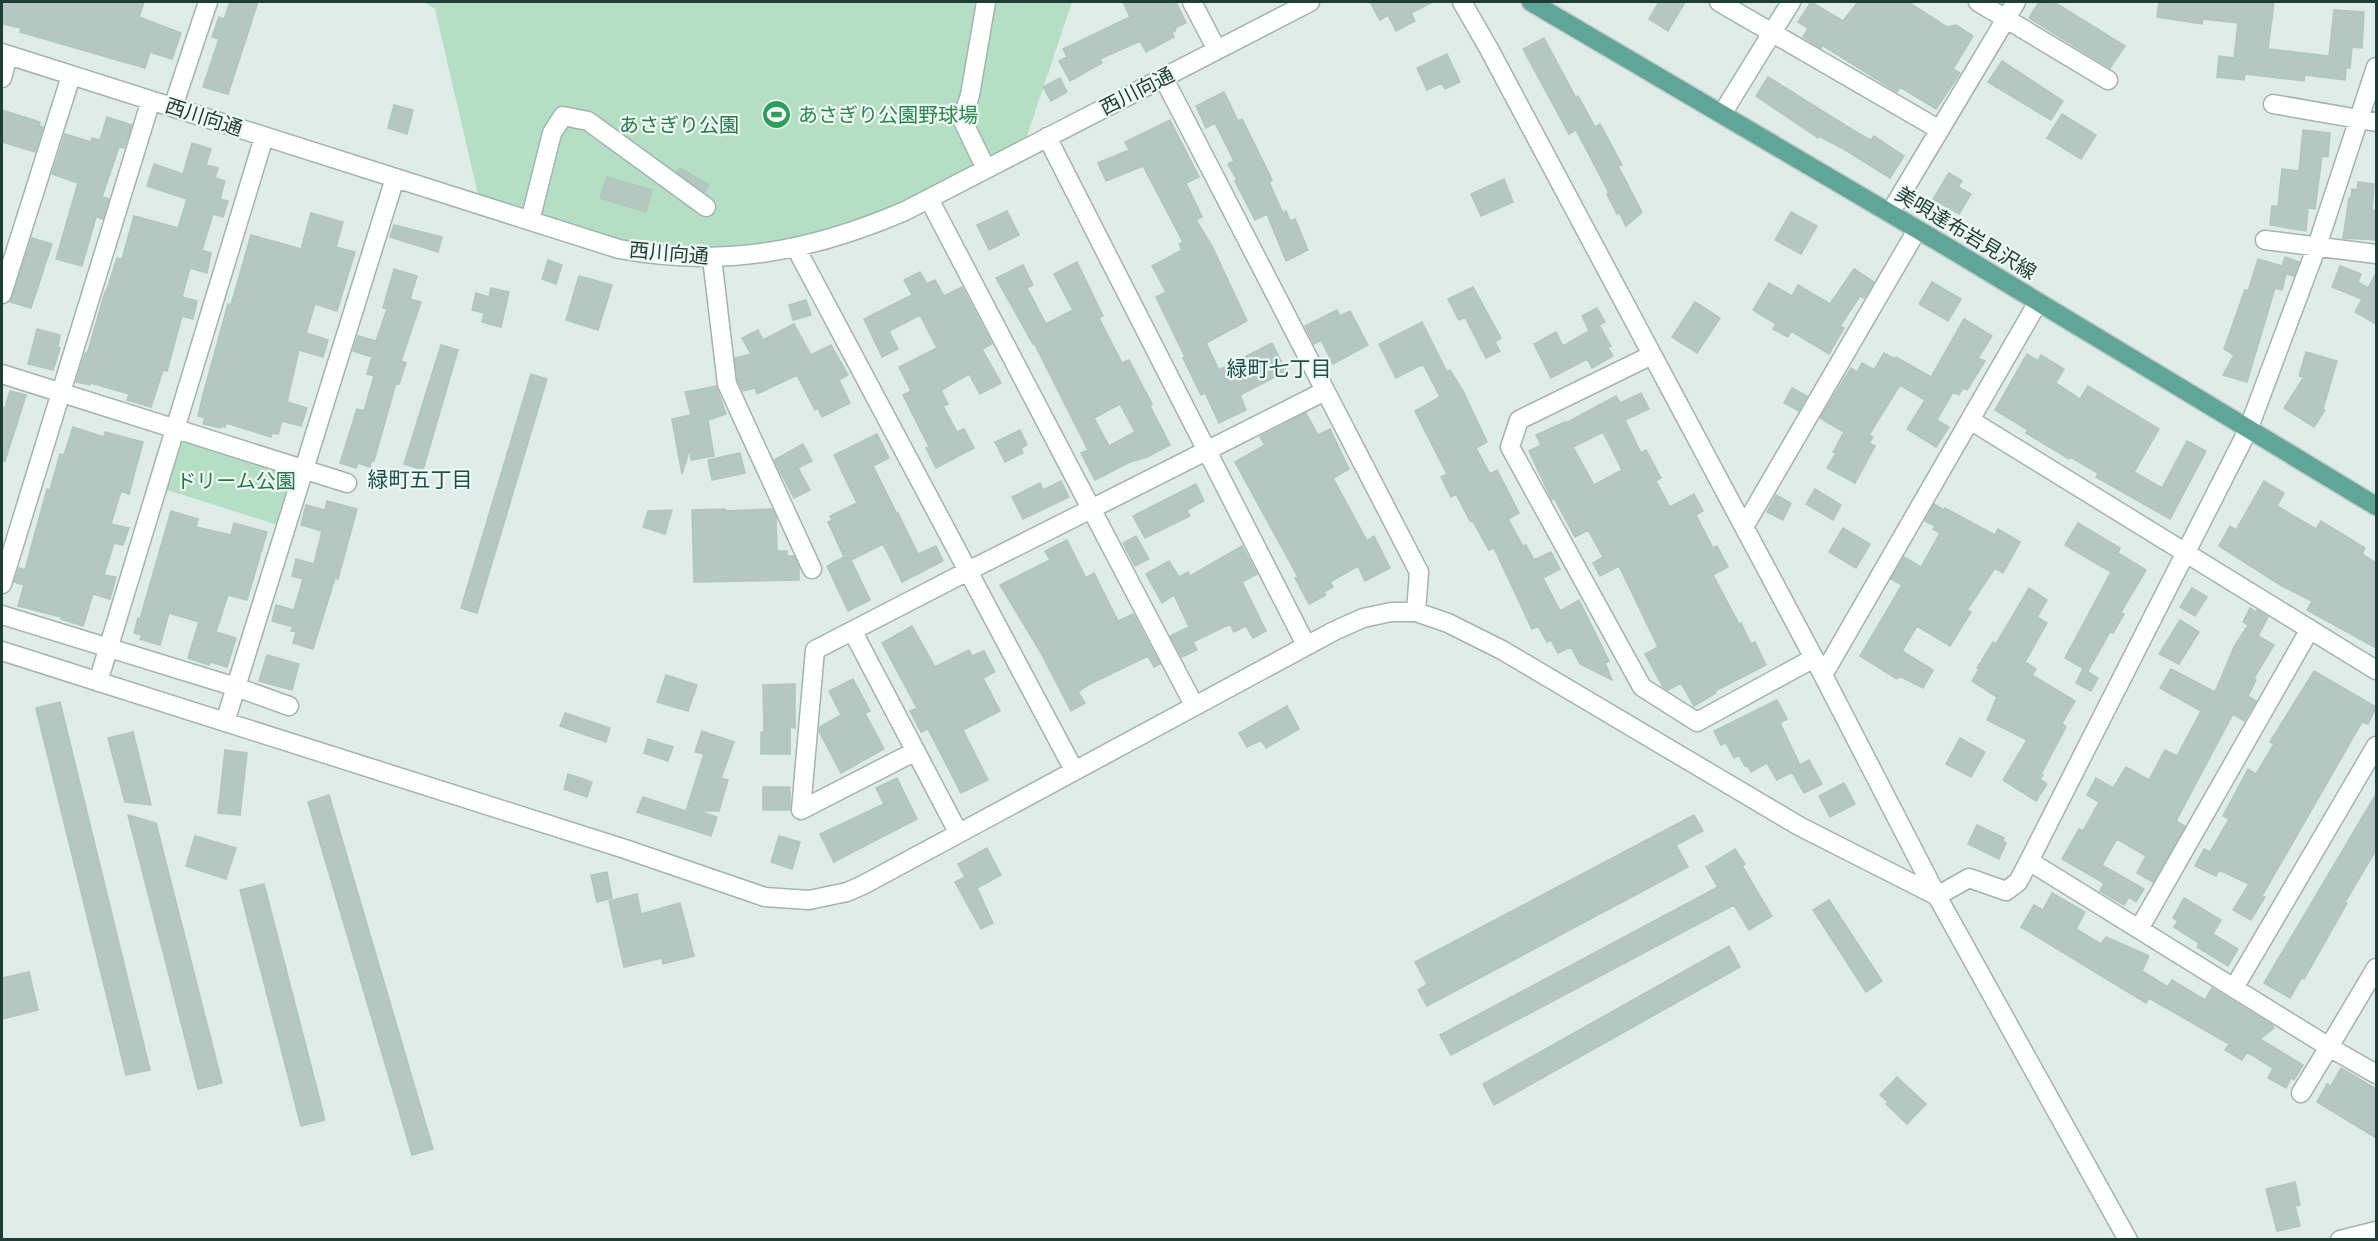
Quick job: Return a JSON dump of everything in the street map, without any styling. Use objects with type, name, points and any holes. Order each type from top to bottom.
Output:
[{"type":"main road","name":"美唄達布岩見沢線","points":[[1531,2],[1890,213],[2376,506]]},
{"type":"street","points":[[173,107],[208,2]]},
{"type":"street","points":[[986,2],[970,95],[962,119],[986,169]]},
{"type":"street","points":[[1192,2],[1217,50]]},
{"type":"street","name":"西川向通","points":[[5,54],[619,249],[681,258],[712,258],[764,254],[796,248],[875,224],[929,199],[1310,2]]},
{"type":"street","points":[[1462,2],[1814,658],[1937,896],[2128,1239]]},
{"type":"street","points":[[1719,2],[1940,130]]},
{"type":"street","points":[[1722,114],[1791,2]]},
{"type":"street","points":[[1978,2],[2108,80]]},
{"type":"street","points":[[1890,213],[2016,2]]},
{"type":"street","points":[[2,78],[5,54]]},
{"type":"street","points":[[1937,896],[1969,878],[2006,891],[2018,882],[2248,430],[2316,246],[2368,121],[2376,67]]},
{"type":"street","points":[[2,294],[72,76]]},
{"type":"street","points":[[1163,77],[1419,572],[1416,612]]},
{"type":"street","points":[[2,584],[151,100]]},
{"type":"street","points":[[2273,104],[2368,121]]},
{"type":"street","points":[[530,221],[552,133],[563,116],[588,121],[706,207]]},
{"type":"street","points":[[98,682],[264,137]]},
{"type":"street","points":[[1047,137],[1306,645]]},
{"type":"street","points":[[225,722],[395,178]]},
{"type":"street","points":[[929,199],[1194,705]]},
{"type":"street","points":[[1744,527],[1917,230]]},
{"type":"street","points":[[2265,240],[2376,254]]},
{"type":"street","points":[[796,248],[1074,770]]},
{"type":"street","points":[[712,258],[727,384],[813,569]]},
{"type":"street","points":[[1823,675],[2038,302]]},
{"type":"street","points":[[1652,355],[1519,420],[1509,447],[1642,687],[1697,722],[1814,658]]},
{"type":"street","points":[[2,374],[347,483]]},
{"type":"street","points":[[916,751],[801,810],[815,650],[1325,391]]},
{"type":"street","points":[[1970,420],[2376,670]]},
{"type":"street","points":[[2,651],[625,849],[765,897],[809,900],[847,892],[1306,645],[1363,618],[1391,612],[1416,612],[1448,623],[1502,650],[1799,826],[1937,896]]},
{"type":"street","points":[[2,615],[236,687],[289,706]]},
{"type":"street","points":[[2139,929],[2310,629]]},
{"type":"street","points":[[854,632],[958,832]]},
{"type":"street","points":[[2234,988],[2376,746]]},
{"type":"street","points":[[2029,861],[2376,1074]]},
{"type":"street","points":[[2301,1093],[2376,968]]},
{"type":"street","points":[[2340,1239],[2376,1231]]},
{"type":"green space","name":"あさぎり公園","points":[[424,2],[1072,2],[1025,142],[936,187],[857,223],[805,238],[741,249],[678,250],[617,242],[479,199],[435,9]]},
{"type":"green space","name":"ドリーム公園","points":[[175,432],[301,472],[284,527],[158,487]]},
{"type":"building","points":[[2,2],[144,2],[139,17],[181,33],[172,59],[150,52],[145,68],[20,32],[21,28],[2,24]]},
{"type":"building","points":[[230,2],[258,2],[228,94],[203,87],[219,39],[212,37],[219,17],[224,19]]},
{"type":"building","points":[[1123,2],[1176,2],[1186,23],[1175,28],[1176,30],[1172,33],[1174,37],[1146,52],[1140,41],[1100,59],[1102,63],[1070,81],[1059,61],[1067,57],[1063,49],[1130,17]]},
{"type":"building","points":[[1370,2],[1433,2],[1411,13],[1415,21],[1396,31],[1388,15],[1380,20]]},
{"type":"building","points":[[1659,2],[1685,2],[1668,31],[1649,19]]},
{"type":"building","points":[[1811,2],[1843,21],[1858,2],[1908,2],[1947,27],[1956,25],[1973,36],[1953,69],[1960,73],[1936,109],[1900,87],[1897,92],[1822,45],[1821,48],[1803,37],[1808,28],[1798,22]]},
{"type":"building","points":[[2039,2],[2054,2],[2125,46],[2110,68],[2029,18]]},
{"type":"building","points":[[2159,2],[2274,2],[2268,49],[2329,56],[2334,10],[2364,12],[2362,48],[2352,47],[2350,68],[2346,68],[2345,80],[2305,75],[2304,81],[2245,74],[2244,80],[2217,77],[2219,56],[2234,58],[2238,23],[2203,19],[2202,24],[2157,17]]},
{"type":"building","points":[[1544,38],[1576,98],[1578,96],[1595,127],[1600,124],[1622,165],[1618,166],[1642,212],[1626,226],[1619,212],[1617,214],[1607,194],[1609,193],[1576,130],[1569,134],[1523,49]]},
{"type":"building","points":[[1447,54],[1460,82],[1445,89],[1442,83],[1427,90],[1417,68]]},
{"type":"building","points":[[2002,61],[2063,101],[2051,120],[1988,82]]},
{"type":"building","points":[[1768,77],[1856,132],[1871,140],[1874,136],[1904,156],[1890,178],[1847,151],[1819,136],[1818,138],[1756,96]]},
{"type":"building","points":[[1060,78],[1067,92],[1051,101],[1043,87]]},
{"type":"building","points":[[1224,92],[1238,121],[1242,119],[1255,145],[1272,180],[1269,182],[1283,213],[1286,211],[1290,221],[1295,219],[1308,250],[1286,261],[1267,214],[1255,220],[1235,181],[1237,180],[1228,164],[1234,161],[1215,123],[1206,128],[1196,106]]},
{"type":"building","points":[[394,105],[413,110],[407,134],[388,128]]},
{"type":"building","points":[[2,110],[40,122],[39,126],[43,127],[35,152],[2,142]]},
{"type":"building","points":[[2062,114],[2096,135],[2081,159],[2047,138]]},
{"type":"building","points":[[107,117],[132,125],[124,148],[119,147],[102,197],[109,199],[103,219],[96,217],[82,266],[56,259],[78,183],[52,174],[65,134],[91,142],[92,138],[100,140]]},
{"type":"building","points":[[1170,120],[1199,177],[1186,183],[1202,217],[1196,220],[1212,246],[1247,321],[1206,343],[1219,370],[1272,343],[1286,371],[1240,395],[1246,410],[1219,423],[1205,393],[1201,395],[1156,297],[1166,292],[1152,266],[1182,250],[1179,244],[1183,242],[1143,166],[1106,181],[1098,163],[1129,150],[1125,142]]},
{"type":"building","points":[[2303,130],[2330,133],[2328,157],[2322,156],[2315,209],[2308,208],[2306,231],[2270,225],[2272,206],[2278,206],[2282,169],[2299,171]]},
{"type":"building","points":[[192,143],[211,149],[206,165],[218,168],[215,178],[225,181],[220,199],[228,201],[223,217],[213,214],[202,250],[211,253],[207,273],[190,268],[182,297],[197,301],[193,319],[182,316],[167,371],[163,370],[151,407],[127,400],[129,394],[91,383],[90,385],[76,382],[117,258],[122,259],[134,216],[178,228],[187,199],[147,186],[154,164],[183,174]]},
{"type":"building","points":[[680,168],[709,185],[705,192],[677,172]]},
{"type":"building","points":[[1949,173],[1962,181],[1958,187],[1971,194],[1959,214],[1933,199]]},
{"type":"building","points":[[607,177],[652,190],[646,212],[600,198]]},
{"type":"building","points":[[1504,179],[1513,202],[1481,216],[1471,194]]},
{"type":"building","points":[[2358,182],[2374,184],[2372,210],[2376,211],[2376,240],[2343,238],[2349,198],[2351,198],[2352,189],[2357,190]]},
{"type":"building","points":[[1007,211],[1019,235],[989,250],[977,225]]},
{"type":"building","points":[[1791,212],[1817,226],[1801,254],[1775,240]]},
{"type":"building","points":[[311,213],[343,222],[336,247],[355,252],[337,311],[315,304],[306,333],[328,340],[323,357],[299,350],[287,402],[307,408],[301,426],[282,421],[278,434],[272,433],[271,437],[226,423],[225,427],[221,428],[203,424],[205,418],[198,416],[203,395],[228,304],[231,305],[251,235],[301,249]]},
{"type":"building","points":[[394,225],[442,237],[438,252],[390,237]]},
{"type":"building","points":[[32,238],[52,244],[31,308],[10,302]]},
{"type":"building","points":[[2285,257],[2299,262],[2294,276],[2286,274],[2282,290],[2275,288],[2247,382],[2223,375],[2234,355],[2224,349],[2245,290],[2248,291],[2258,259],[2282,266]]},
{"type":"building","points":[[548,260],[562,265],[556,284],[542,279]]},
{"type":"building","points":[[1077,262],[1103,316],[1099,318],[1122,363],[1129,360],[1170,445],[1095,480],[1081,453],[1088,450],[1034,343],[996,278],[1023,265],[1033,285],[1027,288],[1046,324],[1073,310],[1054,274]],"holes":[[[1120,404],[1135,432],[1109,446],[1094,418]]]},
{"type":"building","points":[[2340,266],[2361,274],[2358,282],[2368,288],[2376,273],[2376,324],[2355,312],[2362,299],[2332,287]]},
{"type":"building","points":[[394,269],[417,276],[410,299],[421,302],[401,361],[406,363],[399,384],[396,383],[374,461],[372,460],[370,467],[358,463],[356,468],[340,463],[357,409],[364,411],[374,376],[367,374],[372,357],[353,351],[358,336],[376,341],[387,309],[383,308]]},
{"type":"building","points":[[1854,269],[1874,282],[1864,298],[1860,296],[1840,326],[1844,328],[1829,354],[1791,331],[1788,337],[1773,329],[1776,324],[1753,310],[1769,283],[1792,296],[1798,285],[1830,304]]},
{"type":"building","points":[[920,272],[927,284],[935,280],[944,296],[962,287],[992,344],[982,349],[1001,383],[980,394],[969,374],[941,390],[948,404],[943,406],[957,432],[964,429],[974,448],[936,468],[926,448],[929,447],[903,395],[911,391],[899,367],[937,348],[920,315],[889,331],[898,349],[882,357],[864,319],[912,295],[904,280]]},
{"type":"building","points":[[579,276],[612,285],[598,330],[566,320]]},
{"type":"building","points":[[1932,282],[1961,299],[1948,321],[1919,304]]},
{"type":"building","points":[[1473,287],[1501,338],[1495,342],[1500,351],[1486,358],[1465,317],[1459,320],[1448,299]]},
{"type":"building","points":[[491,288],[509,292],[501,327],[482,322],[484,313],[472,310],[476,293],[489,297]]},
{"type":"building","points":[[806,300],[811,315],[793,320],[789,305]]},
{"type":"building","points":[[1695,302],[1720,318],[1697,353],[1672,337]]},
{"type":"building","points":[[1597,308],[1605,322],[1599,325],[1611,346],[1608,348],[1613,356],[1592,368],[1587,359],[1551,378],[1534,344],[1556,332],[1563,346],[1589,331],[1582,316]]},
{"type":"building","points":[[1337,310],[1340,316],[1350,311],[1368,345],[1333,364],[1321,340],[1314,344],[1305,326]]},
{"type":"building","points":[[1964,319],[1992,336],[1978,358],[1985,361],[1967,390],[1963,388],[1959,395],[1953,392],[1937,420],[1949,427],[1936,447],[1907,429],[1925,400],[1900,385],[1869,435],[1873,437],[1869,443],[1875,446],[1855,483],[1827,468],[1844,432],[1820,418],[1851,368],[1857,372],[1862,363],[1874,370],[1884,353],[1895,359],[1896,357],[1931,377]]},
{"type":"building","points":[[1422,322],[1447,372],[1450,370],[1463,391],[1487,442],[1476,448],[1490,474],[1497,470],[1519,513],[1508,519],[1534,560],[1551,552],[1560,569],[1543,578],[1560,611],[1579,600],[1609,661],[1605,663],[1612,680],[1580,664],[1571,647],[1558,653],[1551,640],[1547,642],[1538,626],[1532,629],[1494,548],[1489,550],[1456,494],[1451,497],[1441,477],[1447,474],[1415,411],[1440,397],[1423,364],[1396,378],[1379,344]]},
{"type":"building","points":[[794,324],[811,355],[831,345],[848,375],[839,380],[850,403],[822,417],[818,408],[815,410],[797,375],[757,394],[755,388],[743,391],[738,381],[735,358],[751,354],[742,338],[758,330],[763,340]]},
{"type":"building","points":[[37,329],[60,335],[58,347],[60,348],[53,370],[28,364]]},
{"type":"building","points":[[441,345],[458,350],[423,470],[404,464]]},
{"type":"building","points":[[2306,352],[2337,361],[2323,409],[2325,410],[2314,427],[2284,408],[2304,377],[2299,376]]},
{"type":"building","points":[[2027,354],[2038,361],[2041,355],[2064,369],[2056,383],[2080,399],[2088,386],[2159,429],[2134,472],[2162,488],[2187,441],[2206,451],[2170,519],[2096,477],[2098,473],[2070,457],[2069,459],[2026,433],[2028,430],[1995,410]]},
{"type":"building","points":[[531,374],[547,379],[477,613],[461,608]]},
{"type":"building","points":[[716,386],[726,414],[708,420],[714,456],[691,460],[690,448],[682,474],[672,419],[691,415],[685,392]]},
{"type":"building","points":[[1792,388],[1807,396],[1799,411],[1784,403]]},
{"type":"building","points":[[10,391],[26,395],[5,461],[2,461],[2,407],[5,408]]},
{"type":"building","points":[[1641,393],[1649,409],[1625,420],[1641,453],[1646,450],[1661,478],[1656,481],[1670,507],[1694,494],[1703,511],[1696,515],[1713,548],[1717,546],[1728,567],[1713,575],[1739,624],[1741,623],[1751,644],[1755,642],[1766,665],[1715,691],[1716,693],[1694,706],[1681,683],[1668,690],[1663,687],[1645,654],[1658,647],[1619,566],[1600,576],[1593,563],[1603,557],[1588,530],[1575,537],[1554,498],[1552,500],[1529,451],[1541,445],[1536,435],[1566,423],[1616,396],[1620,403]],"holes":[[[1603,432],[1622,470],[1594,485],[1573,447]]]},
{"type":"building","points":[[1306,413],[1318,435],[1330,429],[1349,469],[1333,478],[1367,541],[1374,536],[1390,568],[1365,581],[1358,566],[1330,582],[1333,587],[1324,592],[1326,595],[1309,604],[1295,578],[1298,577],[1235,462],[1265,445],[1260,437]]},
{"type":"building","points":[[73,427],[104,437],[105,432],[143,442],[129,494],[121,491],[111,524],[129,528],[123,545],[114,543],[104,575],[116,577],[110,599],[93,594],[83,626],[61,619],[61,617],[18,606],[24,585],[14,582],[19,568],[25,570],[47,489],[50,490],[60,454],[64,455]]},
{"type":"building","points":[[1020,430],[1027,445],[1021,448],[1023,453],[1005,462],[995,442]]},
{"type":"building","points":[[877,434],[889,458],[873,466],[897,514],[918,554],[936,546],[943,561],[902,582],[883,544],[851,560],[870,600],[848,611],[827,566],[844,557],[828,522],[832,520],[830,516],[857,503],[834,455]]},
{"type":"building","points":[[803,444],[812,461],[798,468],[810,490],[794,498],[774,460]]},
{"type":"building","points":[[740,453],[745,473],[712,480],[708,460]]},
{"type":"building","points":[[1061,481],[1069,497],[1023,519],[1012,497],[1040,483],[1043,490]]},
{"type":"building","points":[[2264,481],[2284,493],[2277,506],[2316,529],[2321,521],[2365,548],[2362,554],[2376,563],[2376,648],[2307,610],[2312,601],[2282,586],[2219,546],[2230,526],[2236,530]]},
{"type":"building","points":[[1196,484],[1204,501],[1187,510],[1190,516],[1145,538],[1133,516]]},
{"type":"building","points":[[1815,489],[1841,505],[1833,520],[1806,504]]},
{"type":"building","points":[[1776,495],[1791,503],[1783,520],[1767,512]]},
{"type":"building","points":[[327,501],[357,509],[338,579],[335,578],[313,649],[293,643],[296,632],[291,631],[293,627],[272,621],[276,605],[294,610],[303,579],[292,576],[296,559],[314,564],[322,531],[301,525],[306,505],[325,510]]},
{"type":"building","points":[[1934,504],[1995,535],[1998,529],[2020,542],[2003,573],[1995,568],[1967,610],[1971,612],[1950,646],[1917,626],[1902,651],[1933,670],[1923,688],[1899,676],[1897,679],[1860,656],[1902,585],[1891,579],[1904,557],[1921,567],[1940,533],[1933,529],[1935,526],[1925,521]]},
{"type":"building","points":[[725,509],[725,511],[772,509],[776,517],[777,551],[787,551],[787,556],[794,556],[799,567],[799,580],[694,582],[692,510]]},
{"type":"building","points":[[672,510],[665,534],[643,527],[648,511]]},
{"type":"building","points":[[171,511],[198,519],[196,527],[231,535],[234,523],[267,532],[247,600],[228,595],[216,632],[236,638],[227,667],[210,662],[209,665],[188,658],[199,622],[169,613],[160,645],[140,639],[142,635],[134,633]]},
{"type":"building","points":[[2078,523],[2120,548],[2118,553],[2146,570],[2121,612],[2124,614],[2113,633],[2110,632],[2088,671],[2065,658],[2111,572],[2065,545]]},
{"type":"building","points":[[1843,528],[1870,544],[1856,568],[1829,552]]},
{"type":"building","points":[[1136,536],[1149,559],[1135,566],[1123,543]]},
{"type":"building","points":[[1067,540],[1086,578],[1094,573],[1118,621],[1133,614],[1160,664],[1154,667],[1148,656],[1090,684],[1078,692],[1085,703],[1071,711],[1041,653],[1000,585],[1050,560],[1045,551]]},
{"type":"building","points":[[1242,546],[1257,574],[1242,582],[1266,631],[1253,638],[1246,626],[1234,632],[1230,624],[1193,642],[1197,650],[1182,657],[1170,636],[1189,627],[1174,595],[1162,603],[1146,574],[1169,561],[1179,577],[1188,572],[1190,576]]},
{"type":"building","points":[[2029,588],[2047,600],[2037,617],[2047,623],[2025,662],[2036,669],[2032,675],[2075,701],[2062,723],[2066,727],[2041,774],[2043,775],[2040,779],[2047,784],[2036,801],[2003,780],[2027,740],[1987,720],[1997,697],[1972,681],[1979,669],[1977,668],[1993,642],[1996,644]]},
{"type":"building","points":[[2192,588],[2207,597],[2195,616],[2180,607]]},
{"type":"building","points":[[2250,608],[2268,617],[2258,636],[2274,645],[2254,678],[2256,680],[2248,696],[2256,701],[2244,721],[2233,714],[2176,821],[2185,826],[2153,882],[2137,873],[2146,856],[2117,839],[2102,865],[2144,889],[2136,902],[2129,897],[2124,905],[2100,891],[2104,883],[2062,859],[2079,829],[2083,831],[2099,802],[2087,795],[2096,778],[2113,788],[2126,767],[2149,780],[2165,750],[2177,756],[2201,711],[2160,688],[2171,669],[2215,692],[2234,647],[2248,625],[2243,622]]},
{"type":"building","points":[[2180,620],[2199,632],[2179,664],[2159,654]]},
{"type":"building","points":[[912,626],[935,667],[969,650],[972,656],[984,651],[995,672],[983,678],[1000,711],[963,730],[988,780],[961,793],[928,729],[921,732],[910,711],[917,708],[882,643]]},
{"type":"building","points":[[267,655],[299,664],[292,690],[259,681]]},
{"type":"building","points":[[2083,669],[2098,678],[2091,691],[2076,683]]},
{"type":"building","points":[[2314,671],[2376,707],[2368,724],[2362,722],[2262,896],[2265,897],[2251,920],[2233,910],[2249,884],[2219,870],[2216,876],[2195,866],[2204,849],[2210,852],[2229,819],[2223,816],[2248,769],[2256,774],[2274,744],[2270,742]]},
{"type":"building","points":[[666,675],[697,685],[688,711],[657,702]]},
{"type":"building","points":[[853,679],[870,711],[865,713],[884,749],[841,773],[819,731],[820,727],[841,715],[829,691]]},
{"type":"building","points":[[795,684],[795,728],[790,727],[790,754],[761,754],[761,732],[764,732],[763,685]]},
{"type":"building","points":[[1777,700],[1787,719],[1780,723],[1800,765],[1809,760],[1822,784],[1804,793],[1792,772],[1777,780],[1767,763],[1751,772],[1739,755],[1734,758],[1726,743],[1721,745],[1714,731]]},
{"type":"building","points":[[60,702],[150,1070],[126,1075],[36,708]]},
{"type":"building","points":[[1287,706],[1299,729],[1266,748],[1261,740],[1247,747],[1239,733]]},
{"type":"building","points":[[565,713],[610,728],[606,742],[560,726]]},
{"type":"building","points":[[702,731],[734,742],[721,778],[728,780],[719,811],[699,811],[717,817],[711,836],[637,812],[643,797],[686,811],[704,754],[695,752]]},
{"type":"building","points":[[133,732],[151,805],[125,802],[108,738]]},
{"type":"building","points":[[1960,738],[1985,752],[1971,777],[1946,764]]},
{"type":"building","points":[[648,739],[673,747],[668,761],[644,753]]},
{"type":"building","points":[[225,750],[247,753],[240,815],[218,813]]},
{"type":"building","points":[[568,774],[592,782],[587,797],[564,789]]},
{"type":"building","points":[[897,778],[917,819],[834,862],[820,834],[884,804],[876,788]]},
{"type":"building","points":[[1844,783],[1855,804],[1830,817],[1819,796]]},
{"type":"building","points":[[763,787],[790,787],[790,810],[763,810]]},
{"type":"building","points":[[2376,794],[2376,850],[2304,979],[2302,977],[2290,998],[2264,983]]},
{"type":"building","points":[[329,795],[433,1149],[412,1155],[308,802]]},
{"type":"building","points":[[128,815],[156,823],[222,1083],[198,1089]]},
{"type":"building","points":[[1694,815],[1703,831],[1676,845],[1688,867],[1427,1006],[1418,990],[1427,984],[1415,962]]},
{"type":"building","points":[[1977,825],[2004,838],[2003,841],[2006,843],[1999,859],[1968,844]]},
{"type":"building","points":[[195,836],[236,848],[226,879],[186,866]]},
{"type":"building","points":[[779,836],[800,842],[792,869],[771,862]]},
{"type":"building","points":[[987,848],[1001,875],[977,888],[993,923],[981,929],[955,882],[965,877],[958,864]]},
{"type":"building","points":[[1735,849],[1745,864],[1742,866],[1772,916],[1749,930],[1734,905],[1451,1055],[1440,1035],[1718,887],[1706,867]]},
{"type":"building","points":[[607,872],[612,898],[597,902],[591,875]]},
{"type":"building","points":[[264,884],[325,1120],[301,1126],[240,890]]},
{"type":"building","points":[[2052,893],[2085,912],[2076,929],[2101,944],[2106,937],[2149,956],[2142,971],[2168,987],[2172,980],[2205,1000],[2212,988],[2272,1025],[2274,1028],[2260,1039],[2303,1065],[2294,1080],[2291,1078],[2286,1088],[2268,1078],[2273,1068],[2247,1052],[2242,1060],[2225,1050],[2229,1044],[2149,998],[2146,1003],[2021,927],[2034,905],[2043,910]]},
{"type":"building","points":[[637,894],[641,914],[680,903],[694,956],[663,964],[662,958],[624,967],[609,901]]},
{"type":"building","points":[[2184,898],[2221,920],[2213,934],[2238,949],[2228,966],[2197,947],[2199,943],[2174,927],[2178,921],[2173,918]]},
{"type":"building","points":[[1829,900],[1882,981],[1866,992],[1813,910]]},
{"type":"building","points":[[1729,946],[1740,967],[1494,1105],[1483,1084]]},
{"type":"building","points":[[29,972],[38,1010],[2,1019],[2,978]]},
{"type":"building","points":[[2341,1068],[2376,1089],[2376,1138],[2317,1102],[2327,1084],[2331,1086]]},
{"type":"building","points":[[1897,1077],[1926,1104],[1907,1124],[1880,1095]]},
{"type":"building","points":[[2295,1182],[2300,1205],[2295,1206],[2300,1226],[2277,1231],[2266,1189]]},
{"type":"place","name":"あさぎり公園野球場","points":[[777,115]]},
{"type":"district","name":"緑町七丁目","points":[[1279,369]]},
{"type":"district","name":"緑町五丁目","points":[[420,480]]}]
